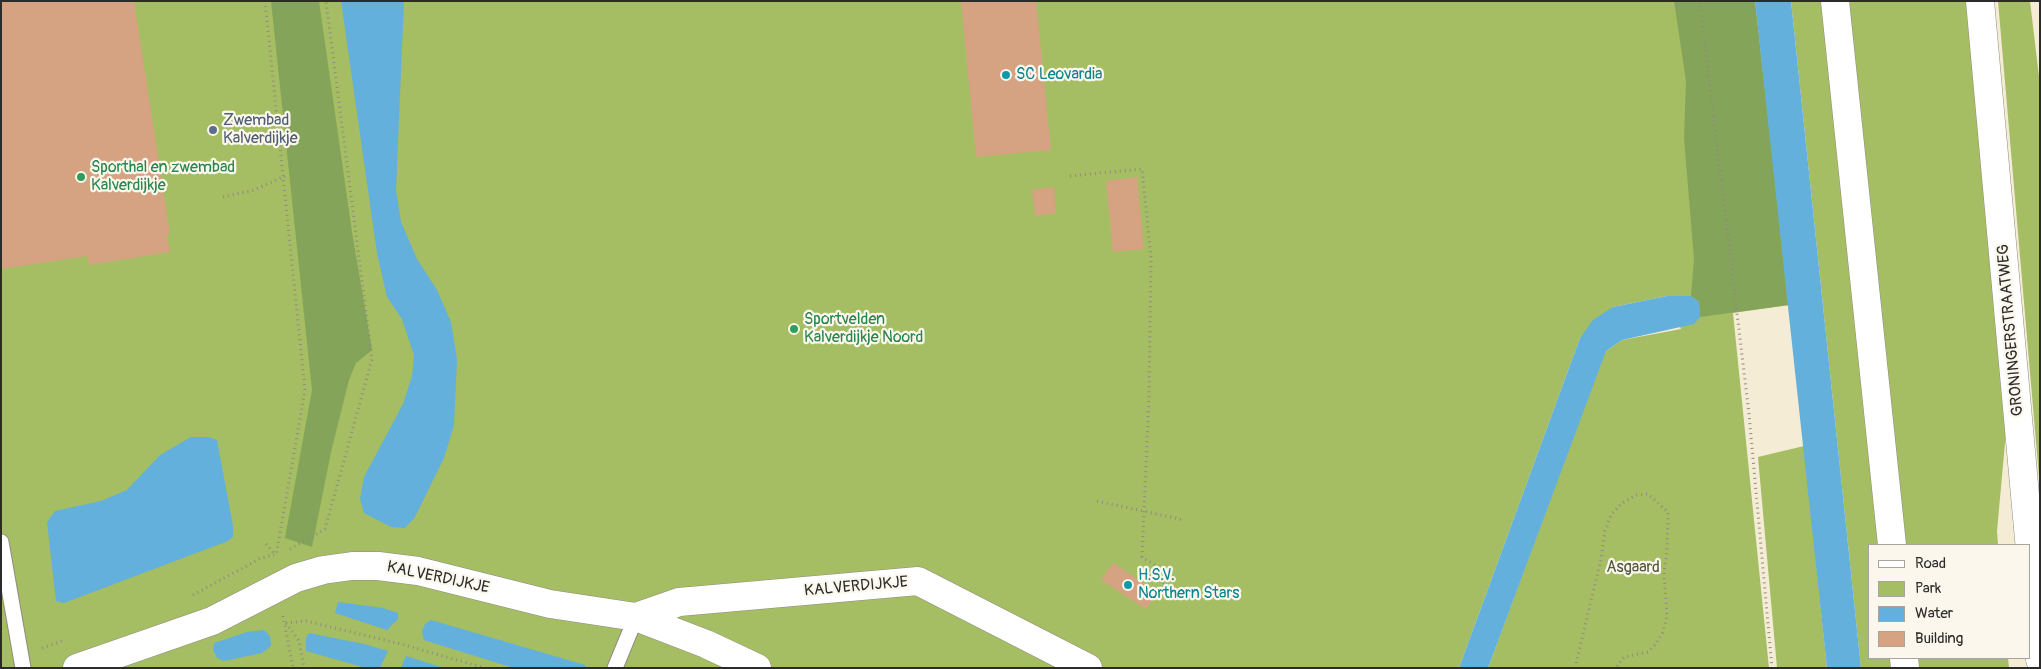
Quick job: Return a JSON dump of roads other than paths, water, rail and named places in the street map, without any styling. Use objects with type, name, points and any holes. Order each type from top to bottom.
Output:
[{"type":"street","points":[[1835,1],[1892,544]]},
{"type":"street","name":"GRONINGERSTRAATWEG","points":[[1980,1],[2029,544]]},
{"type":"street","name":"GRONINGERSTRAATWEG","points":[[2031,561],[2040,660]]},
{"type":"street","name":"KALVERDIJKJE","points":[[77,668],[212,621],[296,578],[323,570],[352,566],[378,566],[418,571],[550,604],[636,617],[706,644],[757,668]]},
{"type":"street","name":"KALVERDIJKJE","points":[[636,617],[679,602],[918,581],[1088,668]]},
{"type":"lane","points":[[1,542],[21,662]]},
{"type":"lane","points":[[615,668],[636,617]]},
{"type":"lane","points":[[2038,668],[2040,660]]},
{"type":"water","points":[[341,1],[404,1],[396,190],[401,222],[417,259],[437,290],[451,322],[457,359],[454,425],[444,458],[415,517],[405,528],[391,527],[364,513],[360,499],[364,477],[403,404],[412,376],[414,355],[402,319],[387,297],[377,253]]},
{"type":"water","points":[[1755,1],[1791,1],[1861,668],[1827,668]]},
{"type":"water","points":[[1667,296],[1691,296],[1699,302],[1700,317],[1694,324],[1622,340],[1606,351],[1488,668],[1459,668],[1580,338],[1593,320],[1613,307]]},
{"type":"water","points":[[191,437],[208,437],[217,440],[233,526],[233,537],[228,541],[64,603],[56,601],[47,522],[55,511],[101,501],[127,490],[160,455]]},
{"type":"water","points":[[338,602],[383,608],[398,613],[398,619],[387,630],[335,613]]},
{"type":"water","points":[[431,620],[585,665],[586,668],[514,668],[446,647],[424,640],[422,631],[425,624]]},
{"type":"water","points":[[264,630],[270,636],[271,646],[262,653],[224,661],[217,658],[213,650],[214,643],[247,632]]},
{"type":"water","points":[[309,633],[388,651],[380,668],[366,668],[306,651],[306,638]]},
{"type":"water","points":[[406,656],[444,668],[401,668]]},
{"type":"place","name":"SC Leovardia","points":[[1006,75]]},
{"type":"place","name":"Zwembad Kalverdijkje","points":[[213,130]]},
{"type":"place","name":"Sporthal en zwembad Kalverdijkje","points":[[81,177]]},
{"type":"place","name":"Sportvelden Kalverdijkje Noord","points":[[794,329]]},
{"type":"place","name":"H.S.V. Northern Stars","points":[[1128,585]]},
{"type":"park label","name":"Asgaard","points":[[1633,568]]}]
